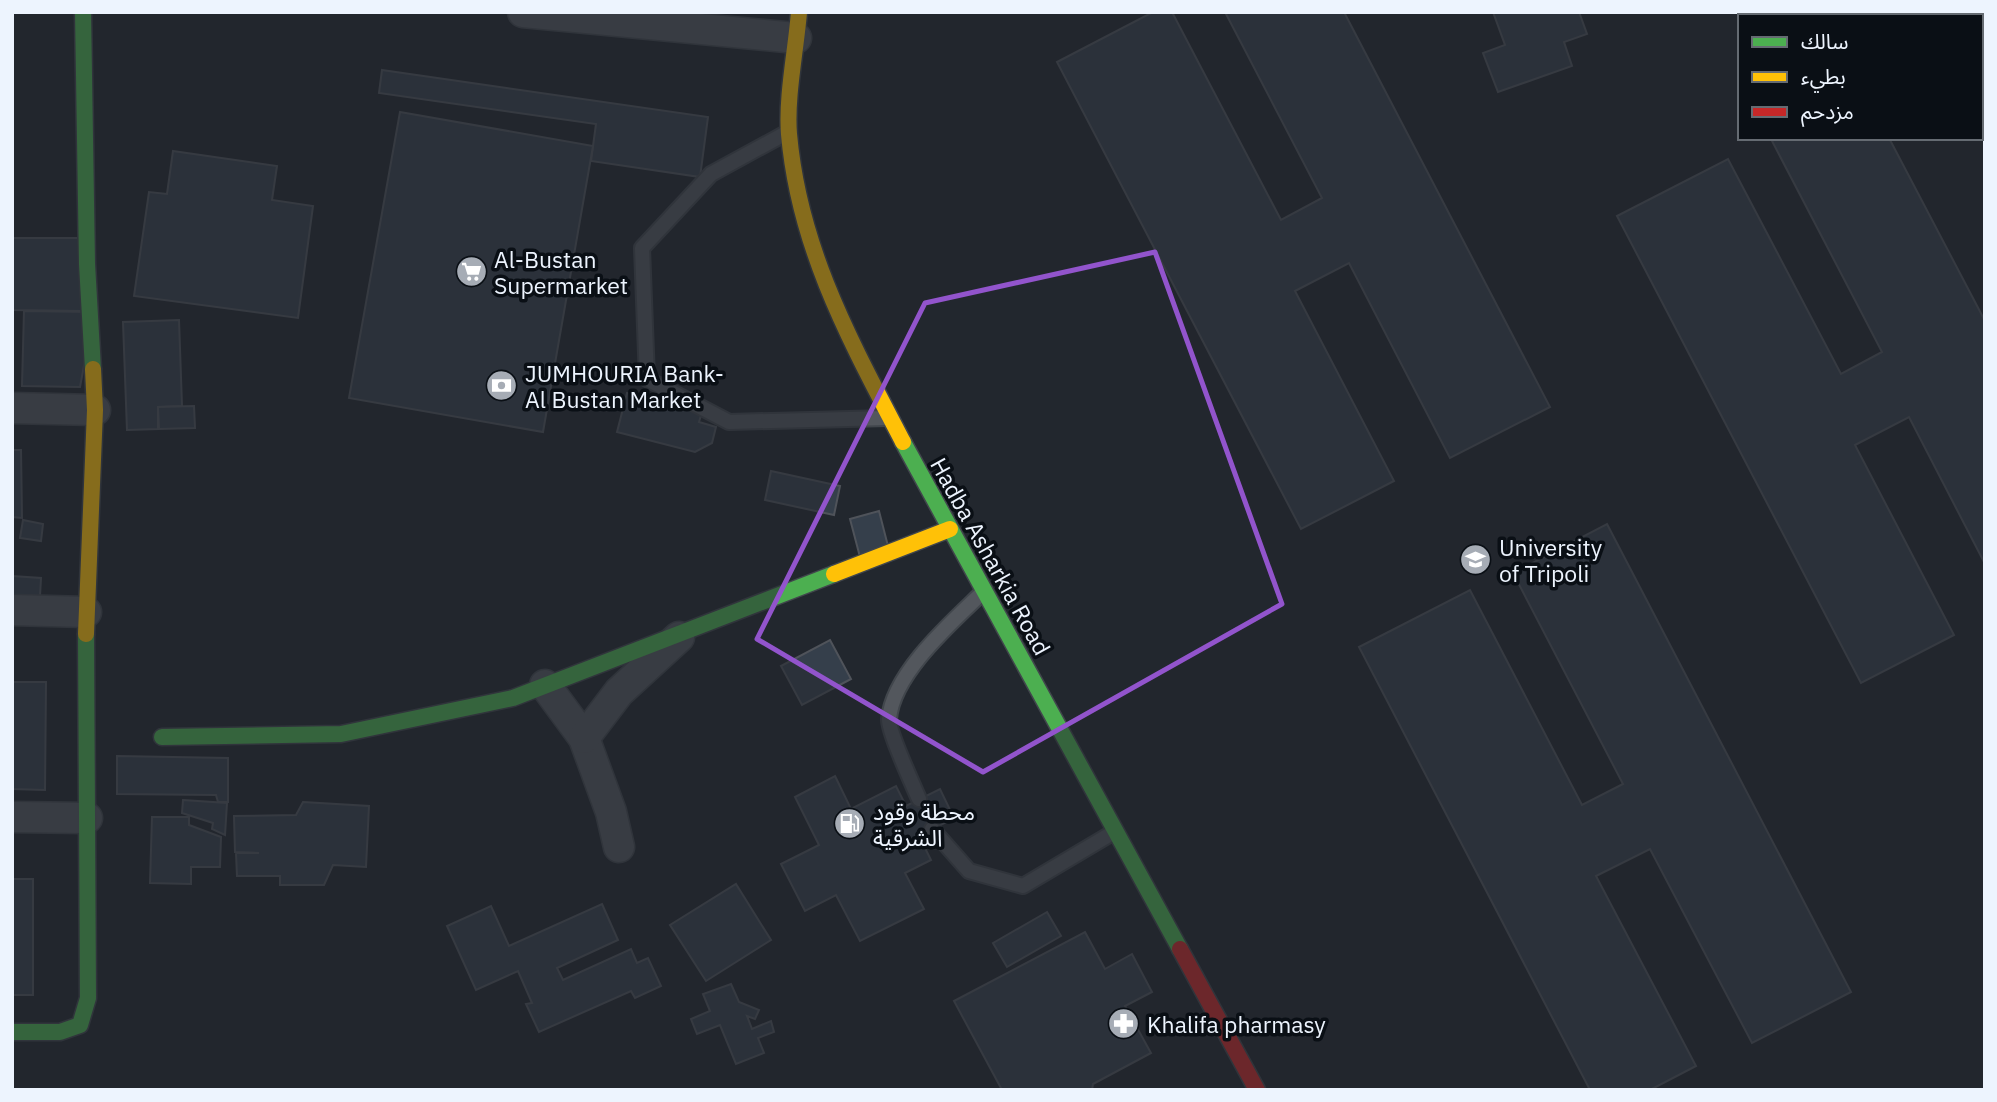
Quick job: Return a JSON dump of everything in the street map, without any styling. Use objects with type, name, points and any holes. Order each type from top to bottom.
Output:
[{"type":"street","points":[[12,1032],[60,1032],[80,1025],[88,998],[86,611],[95,410],[87,264],[83,12]]},
{"type":"street","points":[[523,12],[798,25]]},
{"type":"street","name":"Hadba Asharkia Road","points":[[798,25],[789,132],[800,207],[833,307],[950,529],[1257,1090]]},
{"type":"street","points":[[12,408],[95,410]]},
{"type":"street","points":[[162,737],[341,734],[513,698],[950,529]]},
{"type":"street","points":[[12,610],[86,611]]},
{"type":"street","points":[[584,738],[619,692],[684,632]]},
{"type":"street","points":[[545,685],[584,738],[611,812],[619,847]]},
{"type":"street","points":[[12,817],[87,818]]},
{"type":"lane","points":[[789,132],[711,174],[642,248],[648,379],[729,422],[891,418]]},
{"type":"lane","points":[[919,799],[889,720],[902,681],[934,638],[984,591]]},
{"type":"lane","points":[[932,829],[969,871],[1023,886],[1115,832]]},
{"type":"highlighted area","points":[[1155,252],[1282,604],[983,772],[757,639],[925,303]]},
{"type":"building","points":[[1153,12],[1172,12],[1281,220],[1322,198],[1225,12],[1344,12],[1550,407],[1450,458],[1349,263],[1295,291],[1394,481],[1301,529],[1057,62]]},
{"type":"building","points":[[1493,12],[1579,12],[1587,34],[1564,42],[1572,66],[1498,92],[1483,53],[1505,45]]},
{"type":"building","points":[[382,70],[708,117],[700,177],[591,161],[596,124],[379,93]]},
{"type":"building","name":"Al-Bustan Supermarket","points":[[400,112],[593,146],[543,432],[349,398]]},
{"type":"building","points":[[1890,140],[1985,321],[1985,564],[1909,417],[1855,445],[1954,635],[1861,683],[1617,216],[1728,159],[1841,374],[1882,352],[1772,141]]},
{"type":"building","points":[[173,151],[277,166],[272,200],[313,206],[298,318],[134,296],[149,192],[167,194]]},
{"type":"building","points":[[12,238],[83,238],[83,311],[12,310]]},
{"type":"building","points":[[24,311],[94,312],[80,387],[22,386]]},
{"type":"building","points":[[179,320],[182,406],[158,407],[158,429],[127,430],[123,322]]},
{"type":"building","points":[[627,393],[702,412],[699,422],[716,427],[712,443],[695,452],[617,432]]},
{"type":"building","points":[[194,406],[195,428],[159,429],[158,407]]},
{"type":"building","points":[[12,450],[21,450],[22,518],[12,517]]},
{"type":"building","points":[[771,471],[840,486],[834,515],[765,500]]},
{"type":"building","points":[[879,511],[889,550],[860,557],[850,519]]},
{"type":"building","points":[[23,520],[43,524],[41,541],[20,538]]},
{"type":"building","points":[[1607,524],[1851,992],[1752,1043],[1650,849],[1596,876],[1696,1066],[1650,1090],[1590,1090],[1359,647],[1470,590],[1582,805],[1623,784],[1513,573]]},
{"type":"building","points":[[12,576],[41,578],[40,596],[12,595]]},
{"type":"building","points":[[830,640],[851,679],[802,705],[781,666]]},
{"type":"building","points":[[12,682],[46,682],[45,790],[12,789]]},
{"type":"building","points":[[117,756],[228,758],[228,802],[218,802],[216,795],[117,794]]},
{"type":"building","points":[[835,776],[851,809],[896,786],[906,806],[940,789],[954,818],[919,836],[931,860],[905,873],[924,909],[860,941],[836,895],[805,911],[781,864],[819,845],[795,797]]},
{"type":"building","points":[[183,800],[227,803],[225,835],[212,829],[213,823],[182,813]]},
{"type":"building","points":[[303,802],[369,806],[366,867],[333,865],[324,885],[280,885],[280,876],[237,876],[236,853],[259,853],[235,852],[234,816],[296,815]]},
{"type":"building","points":[[152,817],[189,817],[189,825],[221,837],[220,867],[191,867],[191,884],[150,883]]},
{"type":"building","points":[[12,879],[33,879],[33,995],[12,995]]},
{"type":"building","points":[[736,884],[771,940],[706,981],[670,925]]},
{"type":"building","points":[[602,904],[618,940],[557,968],[563,980],[631,949],[637,963],[648,958],[661,986],[635,998],[631,991],[539,1032],[526,1004],[532,1003],[518,971],[476,990],[447,926],[491,906],[509,946]]},
{"type":"building","points":[[1047,912],[1061,936],[1007,967],[993,943]]},
{"type":"building","points":[[1085,932],[1105,969],[1132,954],[1152,992],[1125,1006],[1151,1053],[1093,1084],[1092,1090],[1002,1090],[954,1001]]},
{"type":"building","points":[[731,984],[739,1002],[759,1010],[755,1019],[747,1016],[752,1029],[771,1021],[774,1032],[758,1038],[764,1053],[736,1064],[720,1025],[697,1034],[691,1019],[710,1011],[703,994]]},
{"type":"traffic: fast","points":[[83,12],[87,264],[93,369]]},
{"type":"traffic: fast","points":[[903,442],[1180,949]]},
{"type":"traffic: fast","points":[[162,737],[341,734],[513,698],[834,574]]},
{"type":"traffic: fast","points":[[12,1032],[60,1032],[80,1025],[88,998],[86,634]]},
{"type":"traffic: slow","points":[[799,12],[788,120],[795,176],[804,217],[830,294],[903,442]]},
{"type":"traffic: slow","points":[[86,634],[95,410],[93,369]]},
{"type":"traffic: slow","points":[[834,574],[950,529]]},
{"type":"traffic: jam","points":[[1180,949],[1257,1090]]},
{"type":"place","name":"Al-Bustan Supermarket","points":[[471,272]]},
{"type":"place","name":"JUMHOURIA Bank- Al Bustan Market","points":[[502,386]]},
{"type":"place","name":"University of Tripoli","points":[[1476,560]]},
{"type":"place","name":"محطة وقود الشرقية","points":[[850,824]]},
{"type":"place","name":"Khalifa pharmasy","points":[[1124,1024]]}]
